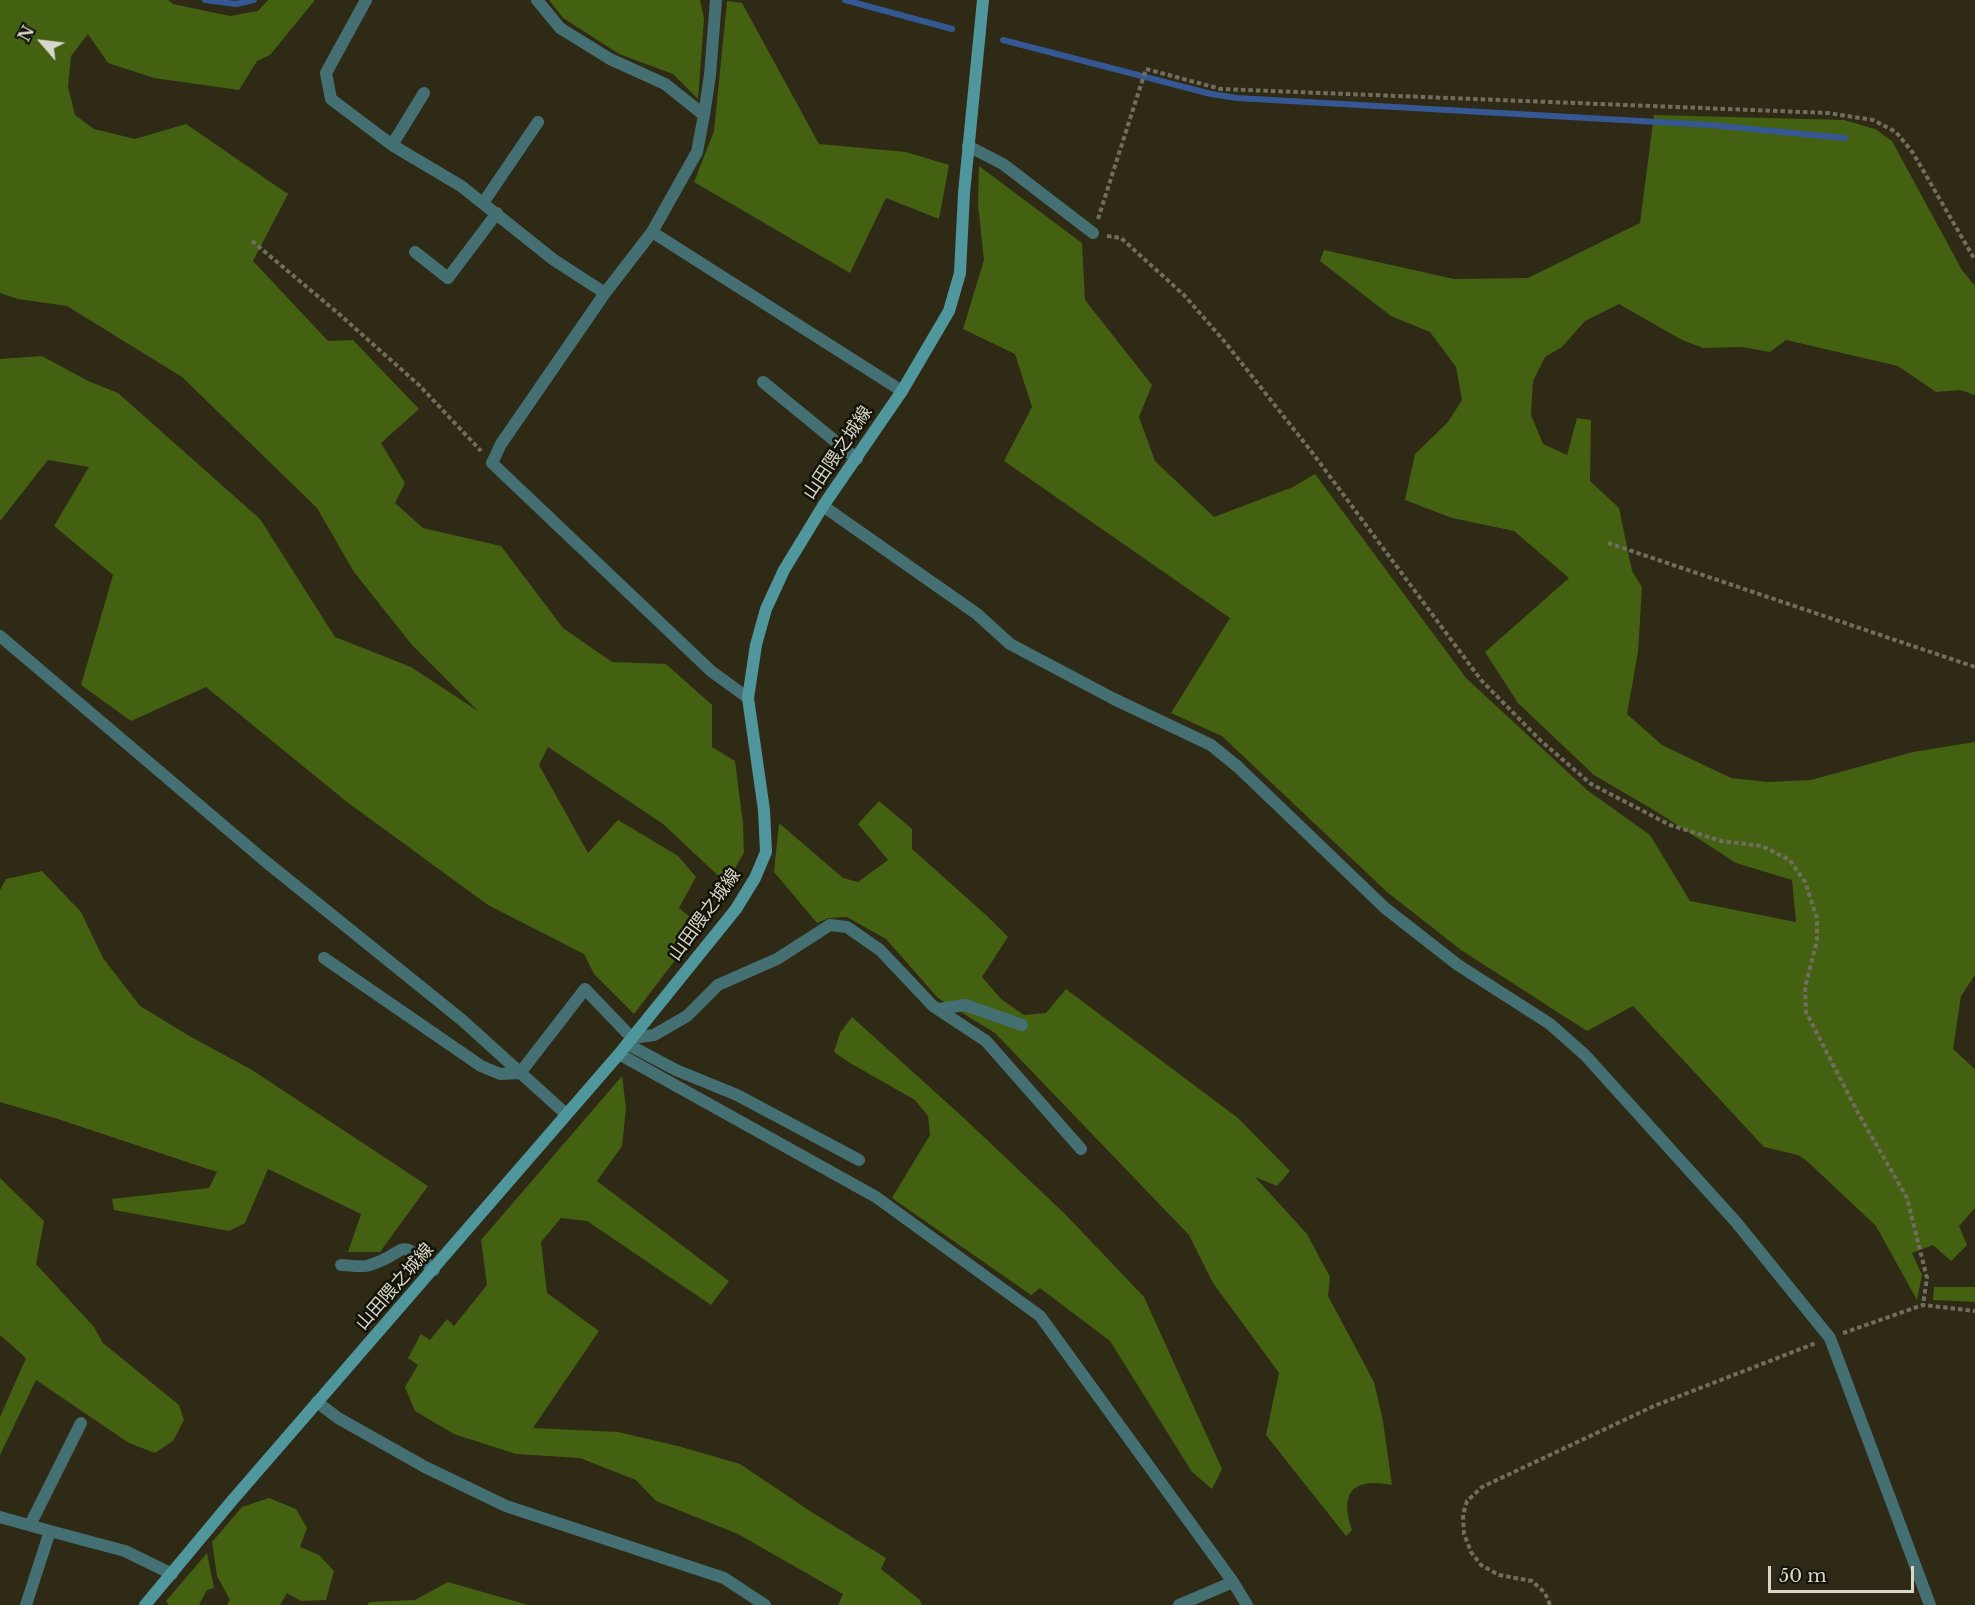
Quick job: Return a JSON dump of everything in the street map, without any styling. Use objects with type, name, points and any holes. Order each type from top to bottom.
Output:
[{"type":"main road","name":"山田隈之城線","points":[[145,1605],[626,1045],[736,909],[755,878],[766,852],[764,810],[748,698],[756,645],[766,609],[784,570],[823,506],[902,391],[940,329],[956,292],[960,273],[968,146],[983,0]]},
{"type":"street","points":[[366,0],[326,73],[331,99],[392,145],[461,186],[554,260],[605,293]]},
{"type":"street","points":[[537,0],[560,28],[610,59],[664,84],[704,115]]},
{"type":"street","points":[[716,0],[710,75],[697,152],[652,232],[605,293],[501,444],[492,464],[702,663],[748,698]]},
{"type":"street","points":[[392,145],[424,93]]},
{"type":"street","points":[[483,203],[538,122]]},
{"type":"street","points":[[968,146],[1003,164],[1093,233]]},
{"type":"street","points":[[415,252],[448,278],[497,213]]},
{"type":"street","points":[[652,232],[902,391]]},
{"type":"street","points":[[763,382],[857,459]]},
{"type":"street","points":[[823,506],[977,614],[1010,644],[1114,699],[1211,745],[1238,767],[1385,908],[1458,965],[1550,1024],[1585,1055],[1736,1222],[1830,1338],[1930,1605]]},
{"type":"street","points":[[0,636],[265,861],[462,1020],[566,1114]]},
{"type":"street","points":[[626,1045],[654,1035],[687,1016],[718,986],[777,959],[830,924],[847,927],[880,950],[938,1009],[986,1041],[1081,1149]]},
{"type":"street","points":[[324,958],[481,1066],[500,1074],[520,1073],[585,989],[626,1045],[876,1197],[1040,1316],[1233,1582],[1247,1605]]},
{"type":"street","points":[[938,1009],[964,1005],[1022,1025]]},
{"type":"street","points":[[626,1045],[676,1070],[737,1095],[859,1160]]},
{"type":"street","points":[[341,1265],[368,1266],[401,1248],[411,1250],[434,1270]]},
{"type":"street","points":[[317,1402],[338,1418],[425,1467],[506,1506],[724,1578],[765,1605]]},
{"type":"street","points":[[30,1526],[81,1423]]},
{"type":"street","points":[[0,1517],[125,1551],[171,1574]]},
{"type":"street","points":[[26,1605],[50,1531]]},
{"type":"street","points":[[1179,1605],[1233,1582]]},
{"type":"path","points":[[1923,1305],[1928,1278],[1907,1198],[1857,1111],[1806,1012],[1805,987],[1817,941],[1817,918],[1805,882],[1790,860],[1762,846],[1721,841],[1670,825],[1591,784],[1540,740],[1481,680],[1311,451],[1225,342],[1191,303],[1121,238],[1093,233],[1146,69],[1221,89],[1828,113],[1873,120],[1896,132],[1913,153],[1975,260]]},
{"type":"path","points":[[252,241],[420,386],[492,464]]},
{"type":"path","points":[[1608,543],[1975,667]]},
{"type":"path","points":[[1550,1605],[1545,1593],[1532,1581],[1499,1575],[1481,1565],[1471,1552],[1464,1534],[1463,1515],[1467,1501],[1482,1487],[1654,1406],[1830,1338],[1923,1305],[1975,1311]]},
{"type":"green space","points":[[0,0],[168,0],[173,4],[230,16],[258,11],[268,0],[315,0],[270,55],[257,61],[239,90],[154,78],[108,63],[88,34],[71,56],[68,87],[75,115],[94,129],[135,139],[186,124],[288,194],[253,261],[328,341],[353,340],[419,409],[381,443],[405,483],[395,503],[423,528],[501,546],[563,628],[612,662],[666,664],[712,705],[712,747],[735,761],[743,824],[744,853],[726,883],[663,824],[548,747],[539,765],[588,853],[618,820],[678,856],[696,877],[679,908],[701,926],[634,1014],[594,974],[584,954],[488,905],[347,802],[206,687],[131,721],[81,685],[113,575],[54,526],[89,467],[48,460],[0,521],[0,359],[42,356],[88,381],[118,393],[260,519],[335,637],[411,667],[478,711],[412,645],[354,572],[317,508],[182,377],[67,306],[18,299],[0,293]]},
{"type":"green space","points":[[549,0],[700,0],[704,19],[698,99],[673,74],[619,54],[563,18]]},
{"type":"green space","points":[[727,1],[742,3],[819,144],[906,152],[949,165],[939,219],[886,198],[850,273],[694,182],[714,131]]},
{"type":"green space","points":[[1654,115],[1844,120],[1875,129],[1892,141],[1962,270],[1975,286],[1975,395],[1960,390],[1936,392],[1898,366],[1786,340],[1770,352],[1742,347],[1703,348],[1682,340],[1619,304],[1585,321],[1562,347],[1545,357],[1533,381],[1531,415],[1543,444],[1567,455],[1577,418],[1591,420],[1590,481],[1619,508],[1632,571],[1642,587],[1638,652],[1627,714],[1662,745],[1731,778],[1768,782],[1811,780],[1913,752],[1975,742],[1975,975],[1961,996],[1953,1049],[1975,1069],[1975,1208],[1959,1226],[1967,1245],[1951,1261],[1933,1245],[1912,1253],[1922,1275],[1917,1300],[1876,1226],[1807,1161],[1798,1155],[1764,1147],[1633,1006],[1587,1031],[1461,950],[1387,892],[1222,736],[1171,713],[1230,618],[1004,461],[1032,407],[1015,354],[963,329],[984,260],[978,204],[979,166],[1082,243],[1085,300],[1152,385],[1139,417],[1155,461],[1214,517],[1293,487],[1315,474],[1466,678],[1587,790],[1650,835],[1690,901],[1796,922],[1792,880],[1736,863],[1594,775],[1518,703],[1485,652],[1569,578],[1514,531],[1452,518],[1405,500],[1415,454],[1448,422],[1462,400],[1456,367],[1430,332],[1391,316],[1320,261],[1324,250],[1454,279],[1528,278],[1640,223]]},
{"type":"green space","points":[[879,801],[912,829],[912,849],[1008,937],[982,977],[1001,999],[1024,1015],[1046,1013],[1066,989],[1238,1118],[1290,1171],[1277,1186],[1255,1177],[1307,1234],[1330,1277],[1328,1296],[1374,1382],[1383,1421],[1392,1485],[1367,1483],[1352,1490],[1347,1506],[1352,1530],[1346,1536],[1266,1435],[1279,1373],[1213,1283],[1189,1235],[995,1033],[938,998],[886,939],[847,917],[829,918],[817,923],[774,872],[779,823],[843,878],[858,882],[888,860],[858,824]]},
{"type":"green space","points":[[42,871],[81,912],[103,958],[140,1006],[252,1070],[428,1186],[380,1252],[348,1252],[361,1214],[268,1169],[245,1223],[229,1231],[114,1210],[112,1199],[209,1188],[217,1172],[0,1102],[0,890],[6,879]]},
{"type":"green space","points":[[852,1017],[966,1120],[1066,1215],[1144,1297],[1222,1469],[1212,1489],[1192,1472],[1110,1341],[1040,1288],[1031,1295],[892,1198],[930,1135],[928,1116],[915,1100],[834,1052],[840,1033]]},
{"type":"green space","points":[[622,1076],[626,1108],[622,1146],[597,1181],[729,1281],[711,1305],[587,1221],[561,1218],[541,1242],[547,1293],[599,1331],[533,1428],[618,1432],[740,1464],[886,1558],[881,1569],[920,1600],[922,1605],[838,1605],[843,1594],[738,1534],[656,1501],[636,1480],[580,1458],[516,1454],[454,1434],[415,1411],[405,1387],[418,1365],[408,1358],[421,1334],[430,1340],[447,1319],[454,1326],[487,1285],[481,1240]]},
{"type":"green space","points":[[0,1178],[44,1221],[36,1264],[94,1327],[103,1343],[179,1405],[184,1420],[173,1441],[155,1453],[129,1443],[36,1380],[0,1455],[0,1417],[26,1358],[0,1335]]},
{"type":"green space","points":[[1934,1287],[1975,1287],[1975,1302],[1933,1300]]},
{"type":"green space","points":[[269,1498],[296,1509],[307,1528],[300,1547],[319,1555],[334,1571],[326,1600],[301,1601],[287,1593],[280,1605],[227,1605],[230,1600],[217,1576],[212,1542],[242,1507]]},
{"type":"green space","points":[[207,1553],[214,1588],[207,1590],[199,1605],[169,1605],[166,1601]]},
{"type":"green space","points":[[448,1582],[528,1605],[368,1605],[369,1602],[415,1600]]},
{"type":"waterway","points":[[205,0],[236,4],[254,0]]},
{"type":"waterway","points":[[845,0],[952,29]]},
{"type":"waterway","points":[[1003,40],[1211,94],[1237,98],[1710,125],[1845,138]]}]
